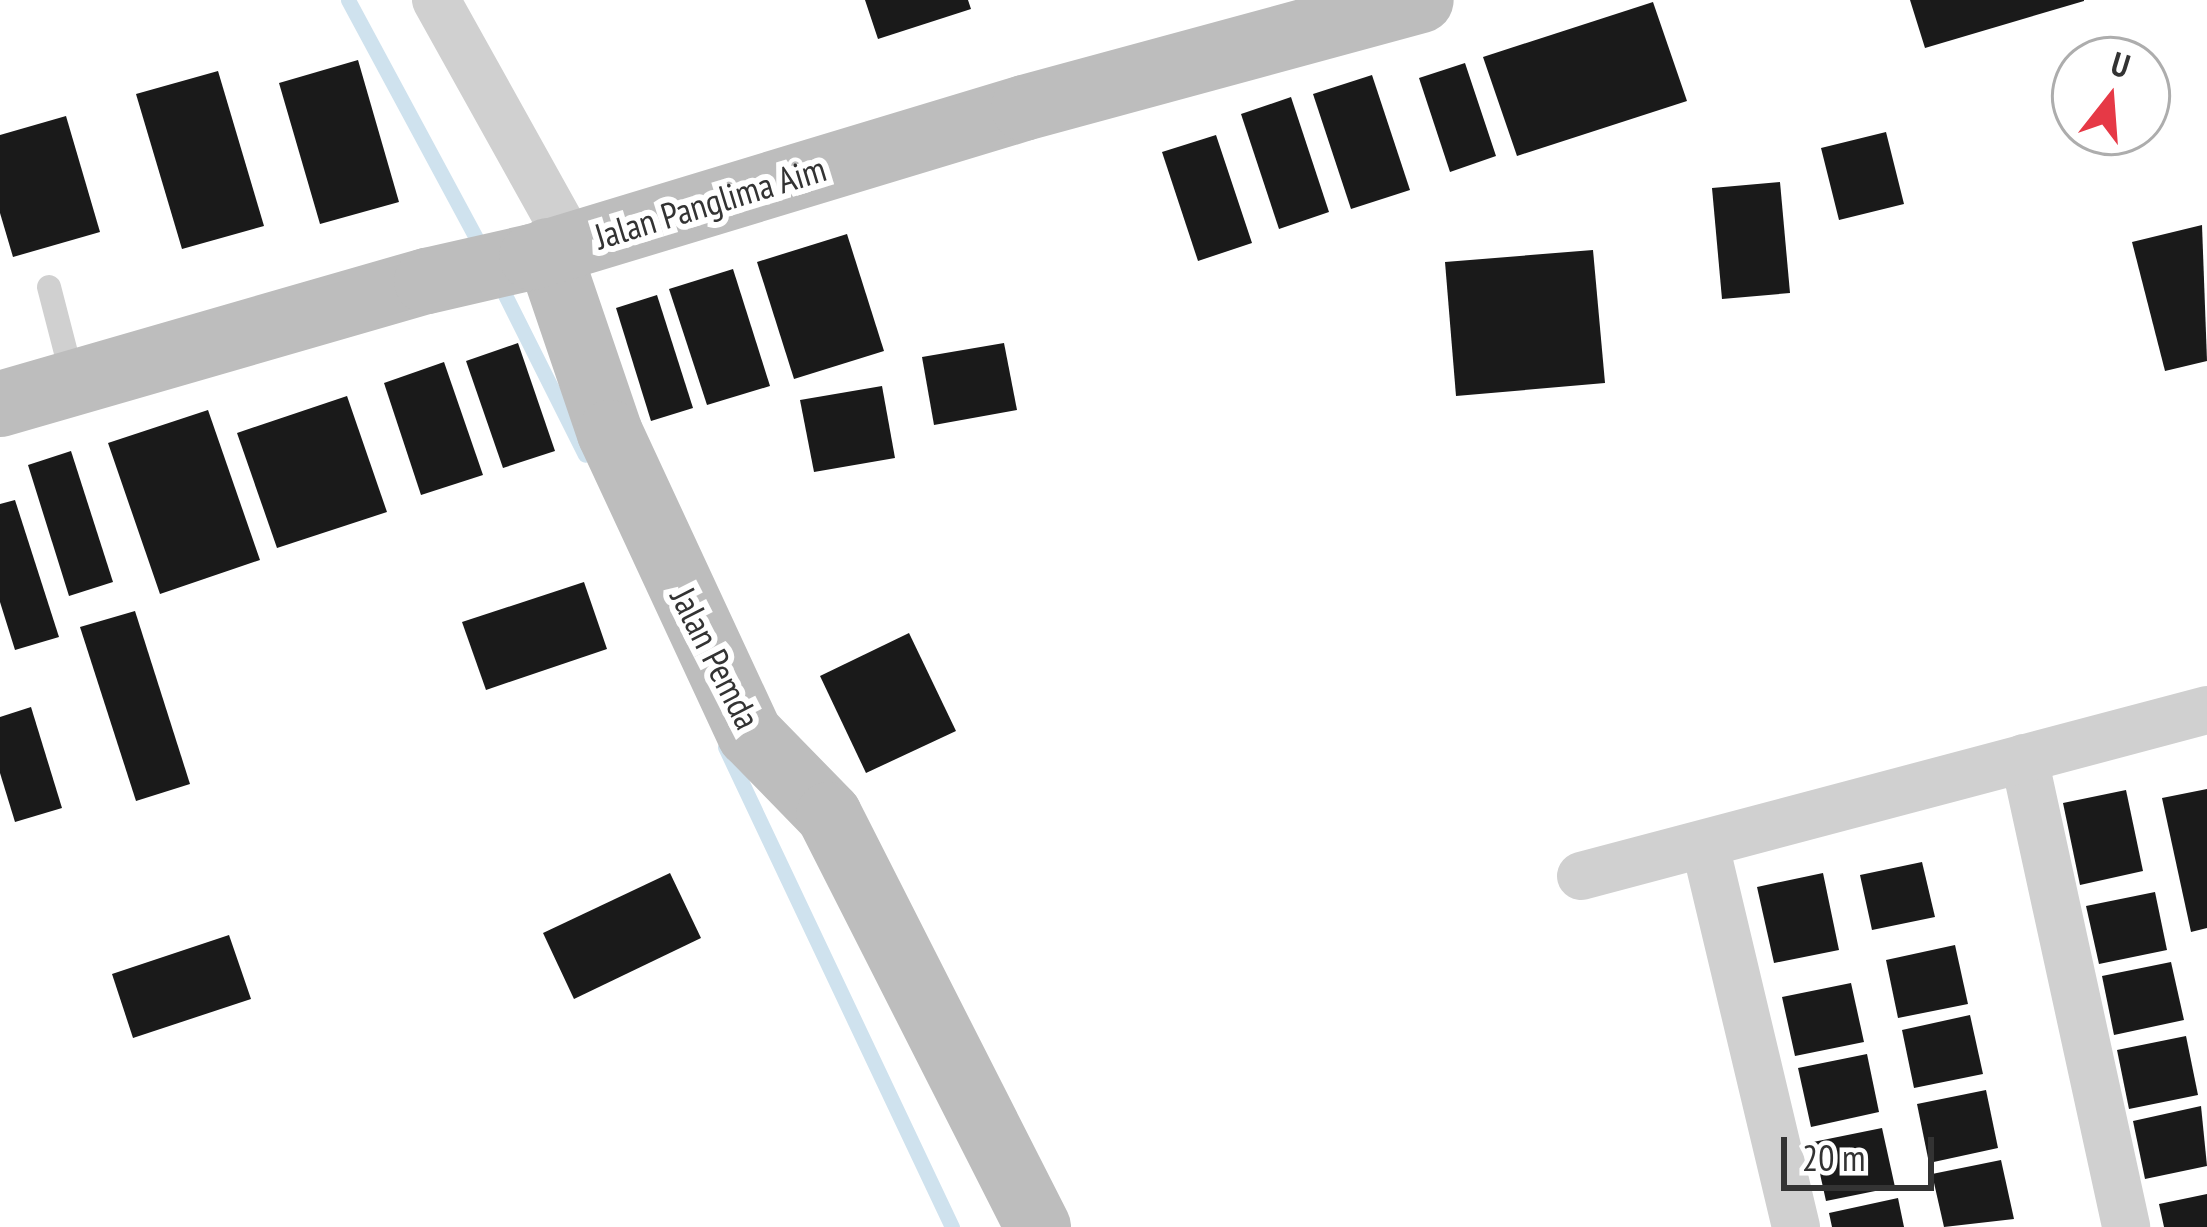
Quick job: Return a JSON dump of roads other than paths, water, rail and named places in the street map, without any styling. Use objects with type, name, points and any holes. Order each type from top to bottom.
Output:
[{"type":"street","points":[[436,0],[550,250]]},
{"type":"street","name":"Jalan Panglima Aim","points":[[0,404],[1407,2]]},
{"type":"street","name":"Jalan Pemda","points":[[550,250],[610,433],[750,734],[829,815],[1038,1227]]},
{"type":"street","points":[[1581,876],[2207,710]]},
{"type":"street","points":[[2024,758],[2126,1227]]},
{"type":"street","points":[[1705,845],[1796,1227]]},
{"type":"lane","points":[[49,287],[74,382]]},
{"type":"waterway","points":[[348,0],[483,251]]},
{"type":"waterway","points":[[499,283],[585,455]]},
{"type":"waterway","points":[[725,747],[952,1227]]}]
